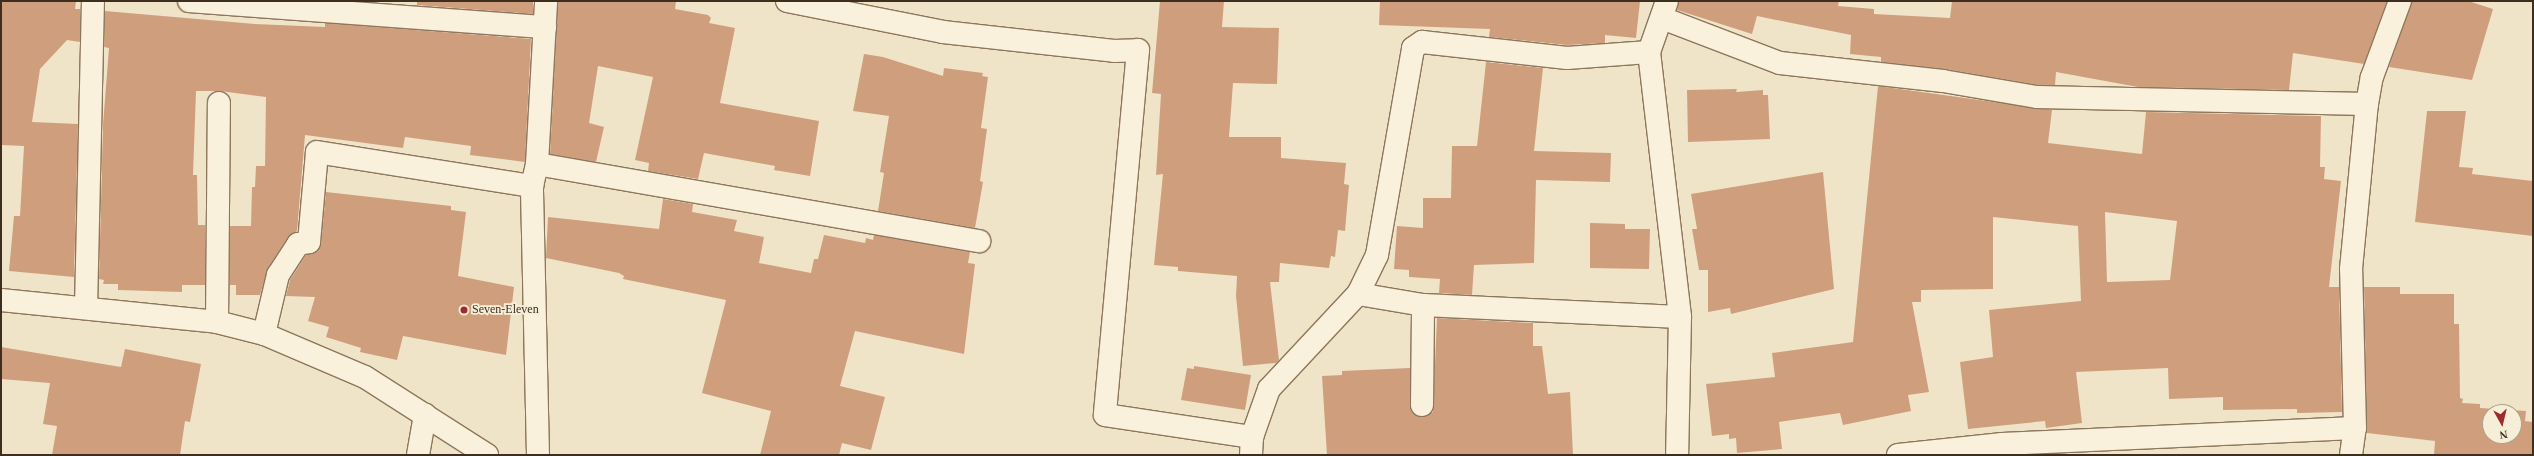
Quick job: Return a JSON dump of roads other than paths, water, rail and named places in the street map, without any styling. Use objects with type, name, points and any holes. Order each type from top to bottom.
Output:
[{"type":"street","points":[[86,308],[93,1]]},
{"type":"street","points":[[188,1],[546,27]]},
{"type":"street","points":[[538,455],[532,186],[537,164],[546,27],[546,1]]},
{"type":"street","points":[[787,1],[944,32],[1114,51],[1138,50],[1105,414],[1251,446],[1269,389],[1358,294],[1377,255],[1413,48],[1422,42],[1567,58],[1649,52]]},
{"type":"street","points":[[2351,455],[2355,428],[2352,269],[2367,104],[2372,77],[2400,1]]},
{"type":"street","points":[[1677,455],[1680,317],[1649,52],[1664,9],[1780,63],[1943,81],[2037,97],[2367,104]]},
{"type":"street","points":[[217,322],[219,104]]},
{"type":"street","points":[[264,334],[278,275],[298,244],[309,242],[317,152],[532,186]]},
{"type":"street","points":[[537,164],[979,241]]},
{"type":"street","points":[[1358,294],[1423,305],[1680,317]]},
{"type":"street","points":[[1,300],[217,322],[264,334],[365,377],[487,455]]},
{"type":"street","points":[[1422,405],[1423,305]]},
{"type":"street","points":[[418,455],[425,415]]},
{"type":"street","points":[[1898,455],[2002,444],[2355,428]]},
{"type":"place","name":"Seven-Eleven","points":[[464,310]]}]
